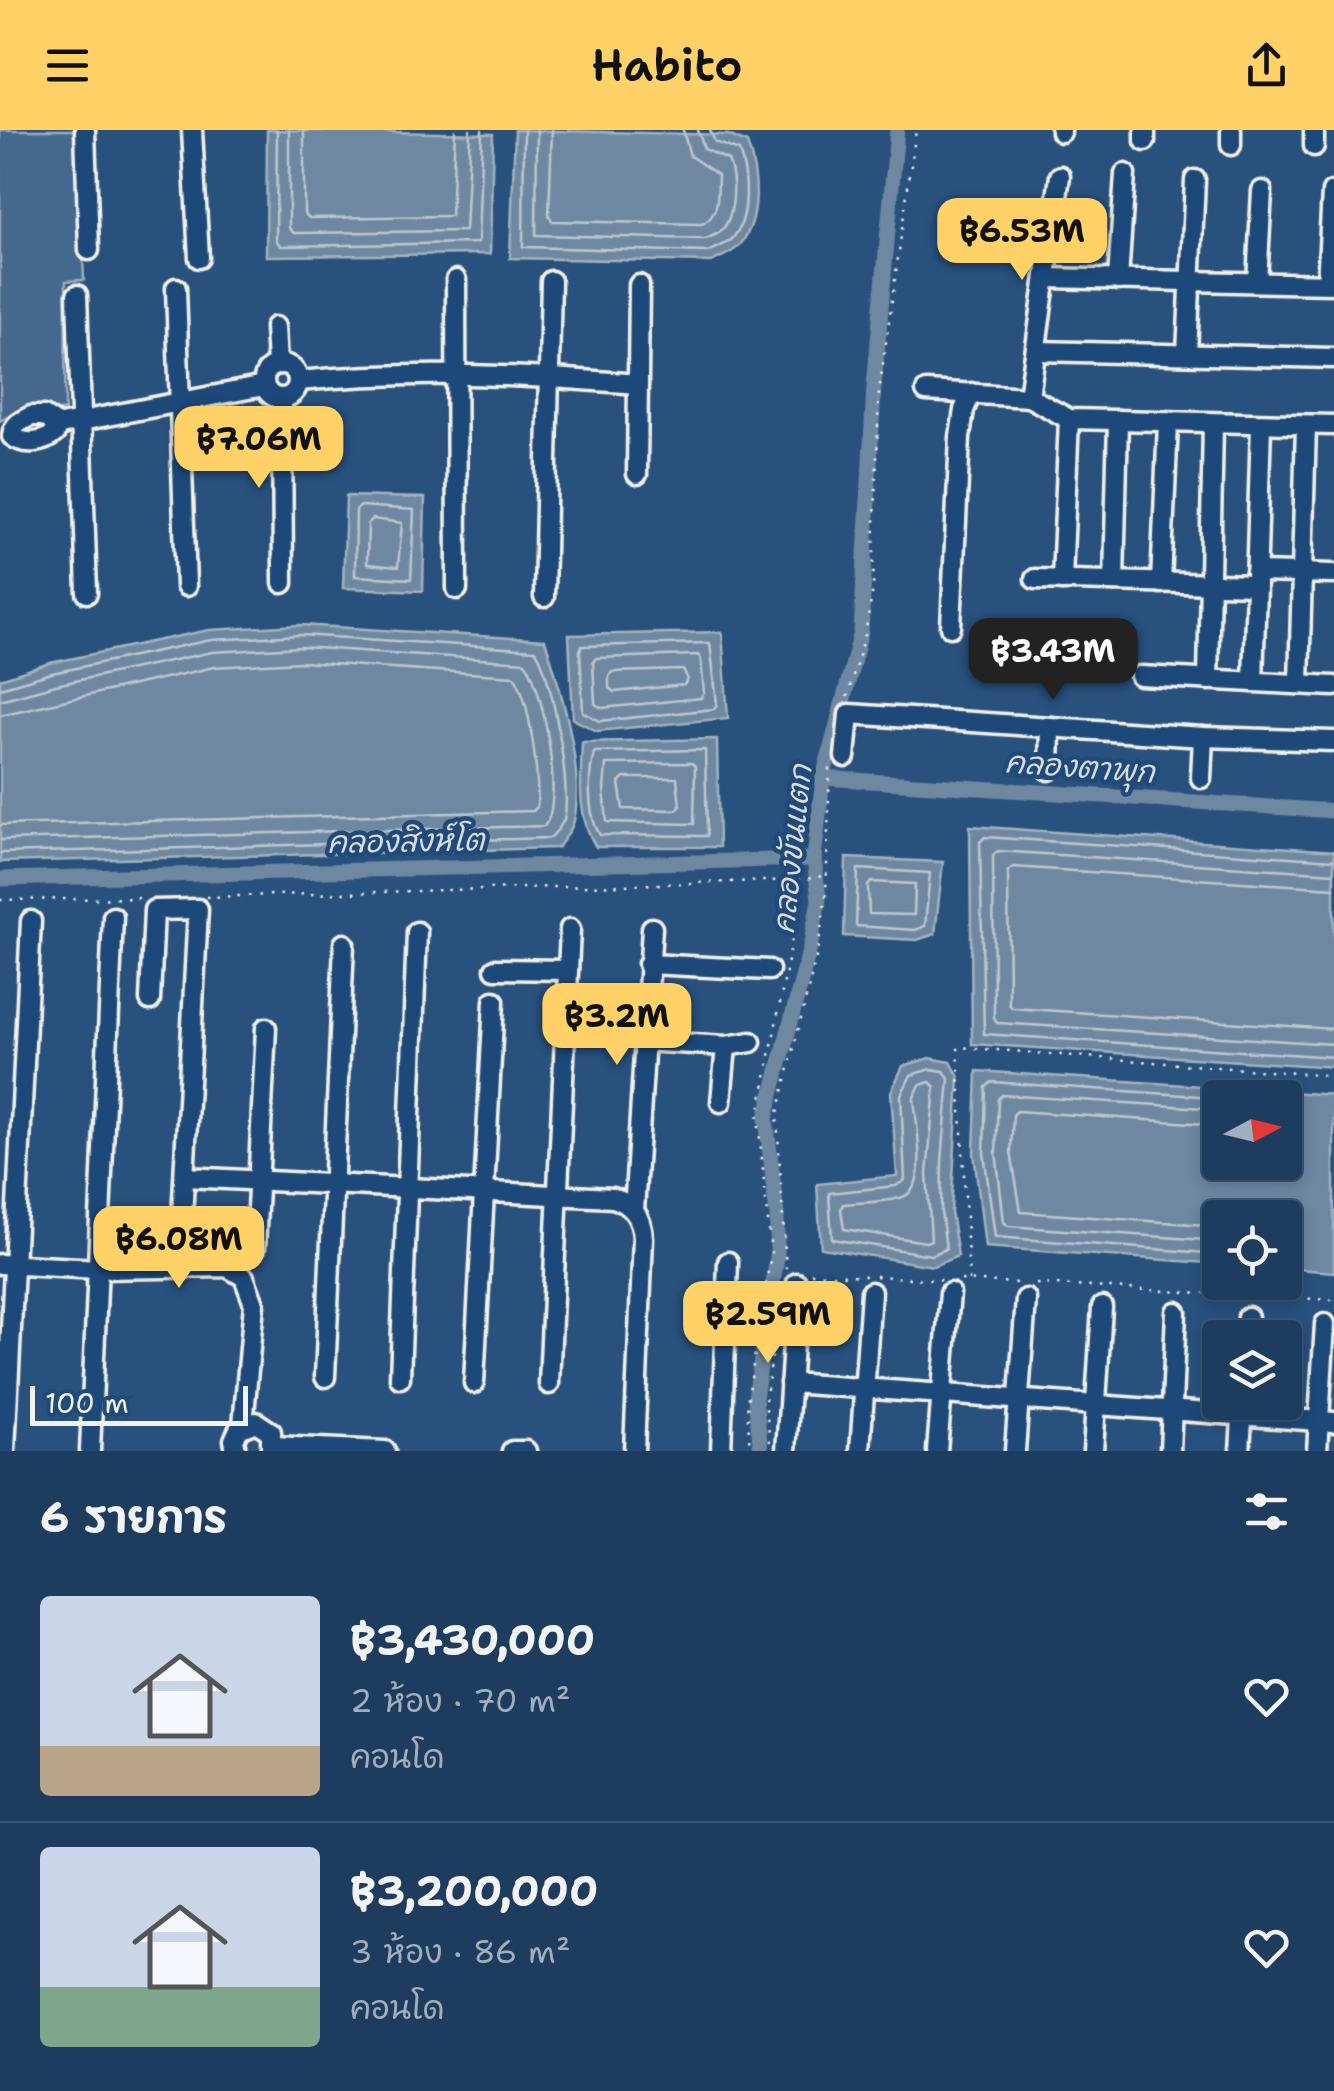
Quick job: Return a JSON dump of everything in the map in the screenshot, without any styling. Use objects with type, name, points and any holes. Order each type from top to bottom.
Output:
[{"type":"street","points":[[86,130],[89,250]]},
{"type":"street","points":[[192,130],[199,258]]},
{"type":"street","points":[[1118,280],[1124,174]]},
{"type":"street","points":[[1029,397],[1060,176]]},
{"type":"street","points":[[1186,354],[1196,180]]},
{"type":"street","points":[[1257,282],[1262,191]]},
{"type":"street","points":[[1046,278],[1331,284],[1332,192]]},
{"type":"street","points":[[456,280],[457,589]]},
{"type":"street","points":[[544,597],[551,281]]},
{"type":"street","points":[[636,474],[638,285]]},
{"type":"street","points":[[176,288],[186,586]]},
{"type":"street","points":[[77,295],[87,593]]},
{"type":"street","points":[[274,327],[277,364]]},
{"type":"street","points":[[1036,350],[1334,358]]},
{"type":"street","points":[[277,364],[292,368],[298,381],[292,394],[282,398],[270,396],[264,386],[267,370],[277,364]]},
{"type":"street","points":[[298,381],[457,374],[638,384]]},
{"type":"street","points":[[6,434],[25,442],[48,440],[56,426],[264,386]]},
{"type":"street","points":[[926,391],[1029,397],[1069,419],[1334,424]]},
{"type":"street","points":[[951,627],[960,437],[971,394]]},
{"type":"street","points":[[282,398],[283,582]]},
{"type":"street","points":[[1062,580],[1069,419]]},
{"type":"street","points":[[1114,581],[1118,420]]},
{"type":"street","points":[[1161,582],[1168,422]]},
{"type":"street","points":[[1208,680],[1214,424]]},
{"type":"street","points":[[1253,682],[1261,425]]},
{"type":"street","points":[[1299,684],[1306,425]]},
{"type":"street","points":[[1034,579],[1210,584],[1301,573],[1334,574]]},
{"type":"street","points":[[1140,676],[1334,686]]},
{"type":"street","points":[[837,761],[849,714],[1203,737],[1334,741]]},
{"type":"street","points":[[1048,770],[1050,727]]},
{"type":"street","points":[[1202,778],[1203,737]]},
{"type":"street","points":[[150,1000],[154,910],[198,908],[182,1238]]},
{"type":"street","points":[[90,1451],[112,916]]},
{"type":"street","points":[[5,1451],[8,1264],[31,920]]},
{"type":"street","points":[[549,1384],[570,928]]},
{"type":"street","points":[[634,1451],[643,1238],[634,1210],[652,928]]},
{"type":"street","points":[[400,1378],[417,932]]},
{"type":"street","points":[[325,1377],[344,944]]},
{"type":"street","points":[[648,964],[769,970]]},
{"type":"street","points":[[494,969],[568,970]]},
{"type":"street","points":[[474,1383],[494,1002]]},
{"type":"street","points":[[255,1248],[266,1028]]},
{"type":"street","points":[[642,1041],[726,1046],[751,1042]]},
{"type":"street","points":[[721,1102],[726,1046]]},
{"type":"street","points":[[185,1178],[613,1198],[634,1210]]},
{"type":"street","points":[[721,1451],[728,1262]]},
{"type":"street","points":[[8,1264],[99,1269],[220,1267],[244,1277],[254,1304],[243,1425],[234,1440],[236,1451]]},
{"type":"street","points":[[786,1451],[793,1277]]},
{"type":"street","points":[[860,1451],[871,1292]]},
{"type":"street","points":[[937,1451],[950,1293]]},
{"type":"street","points":[[1016,1451],[1026,1299]]},
{"type":"street","points":[[1093,1451],[1102,1307]]},
{"type":"street","points":[[1170,1451],[1176,1312]]},
{"type":"street","points":[[1248,1316],[1248,1320]]},
{"type":"street","points":[[1317,1451],[1326,1422],[1325,1324]]},
{"type":"street","points":[[790,1382],[1202,1410]]},
{"type":"street","points":[[1240,1451],[1242,1420]]},
{"type":"street","points":[[243,1425],[256,1422],[267,1427],[273,1438],[272,1448],[385,1451]]},
{"type":"street","points":[[512,1451],[526,1451]]},
{"type":"path","points":[[843,712],[865,635],[873,589],[879,392],[916,130]]},
{"type":"path","points":[[837,761],[828,790],[822,876],[826,896],[818,949],[777,1116],[787,1258],[793,1277],[969,1281],[1334,1300]]},
{"type":"path","points":[[200,897],[800,880],[822,876]]},
{"type":"path","points":[[750,1451],[746,1403],[771,1253],[758,1119],[800,880]]},
{"type":"path","points":[[0,900],[143,898]]},
{"type":"path","points":[[969,1281],[958,1047],[1334,1076]]},
{"type":"path","points":[[771,1451],[765,1401],[779,1312]]},
{"type":"shaded area","points":[[0,130],[77,130],[84,280],[66,281],[65,410],[29,409],[0,421]]},
{"type":"water","points":[[267,130],[493,134],[490,254],[266,256]]},
{"type":"water","points":[[515,130],[728,135],[747,143],[756,195],[747,234],[737,248],[712,262],[510,258]]},
{"type":"water","points":[[346,496],[425,498],[423,591],[343,588]]},
{"type":"water","points":[[301,625],[545,640],[570,730],[576,778],[574,821],[558,848],[0,862],[0,679],[50,663],[209,630]]},
{"type":"water","points":[[722,632],[728,718],[597,731],[573,719],[569,635]]},
{"type":"water","points":[[717,739],[719,847],[596,847],[583,809],[582,742]]},
{"type":"water","points":[[970,826],[1334,851],[1334,1067],[972,1044]]},
{"type":"water","points":[[846,858],[943,862],[935,934],[917,940],[844,936]]},
{"type":"water","points":[[930,1058],[951,1062],[959,1077],[951,1212],[958,1256],[933,1266],[821,1248],[817,1184],[897,1176],[891,1092],[903,1066]]},
{"type":"water","points":[[977,1071],[1202,1086],[1202,1180],[1302,1180],[1302,1093],[1334,1095],[1334,1272],[1302,1269],[1302,1200],[1202,1200],[1202,1263],[985,1247],[974,1153]]},
{"type":"waterway","name":"คลองขันแตก","points":[[761,1451],[755,1398],[777,1257],[777,1215],[766,1118],[811,943],[819,899],[814,859],[823,778],[861,632],[874,386],[897,130]]},
{"type":"waterway","name":"คลองตาพุก","points":[[823,778],[1334,811]]},
{"type":"waterway","name":"คลองสิงห์โต","points":[[0,879],[814,859]]}]
